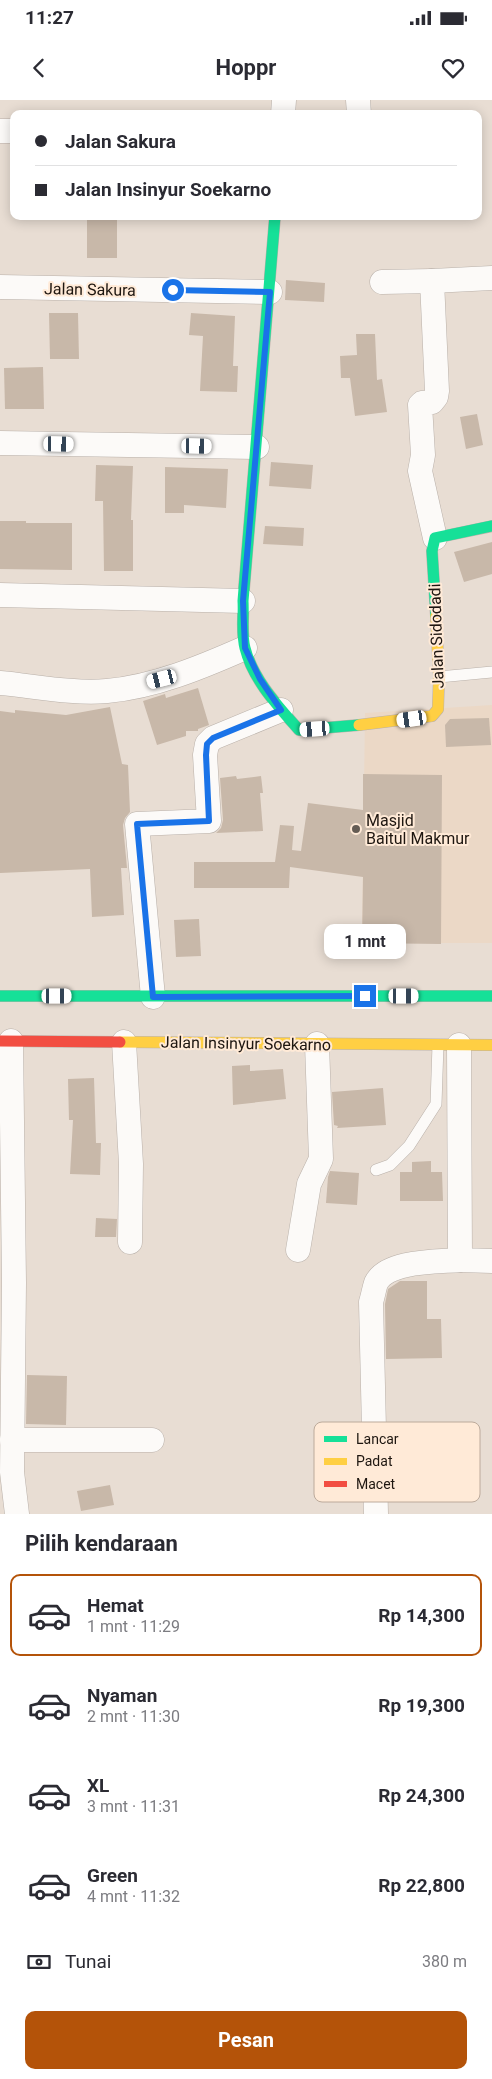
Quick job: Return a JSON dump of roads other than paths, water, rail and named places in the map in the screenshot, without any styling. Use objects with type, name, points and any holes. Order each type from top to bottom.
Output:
[{"type":"main road","points":[[275,220],[243,601],[245,648],[260,679],[281,710]]},
{"type":"main road","points":[[435,538],[492,526]]},
{"type":"main road","name":"Jalan Sidodadi","points":[[281,710],[299,730],[432,716],[438,708],[439,677],[432,550],[435,538]]},
{"type":"main road","points":[[0,996],[492,996]]},
{"type":"main road","name":"Jalan Insinyur Soekarno","points":[[5,1042],[492,1046]]},
{"type":"street","points":[[382,282],[492,278]]},
{"type":"street","points":[[432,281],[437,391],[436,398],[432,402],[420,405],[423,455],[420,471],[435,538]]},
{"type":"street","name":"Jalan Sakura","points":[[0,287],[270,292]]},
{"type":"street","points":[[0,443],[257,447]]},
{"type":"street","points":[[0,595],[243,601]]},
{"type":"street","points":[[0,683],[107,691],[162,679],[245,648]]},
{"type":"street","points":[[153,997],[137,824],[209,821],[207,744],[213,738],[281,710]]},
{"type":"street","points":[[5,1042],[14,1283],[12,1440],[6,1470],[17,1514]]},
{"type":"street","points":[[124,1042],[131,1164],[130,1242]]},
{"type":"street","points":[[298,1250],[309,1184],[321,1159],[317,1044]]},
{"type":"street","points":[[449,1045],[460,1260]]},
{"type":"street","points":[[374,1422],[371,1302],[377,1281],[390,1269],[422,1263],[460,1260],[492,1261]]},
{"type":"street","points":[[12,1440],[152,1440]]},
{"type":"lane","points":[[439,677],[492,672]]},
{"type":"lane","points":[[376,1170],[390,1165],[409,1146],[436,1104],[449,1045]]},
{"type":"place","name":"Masjid Baitul Makmur","points":[[356,829]]}]
